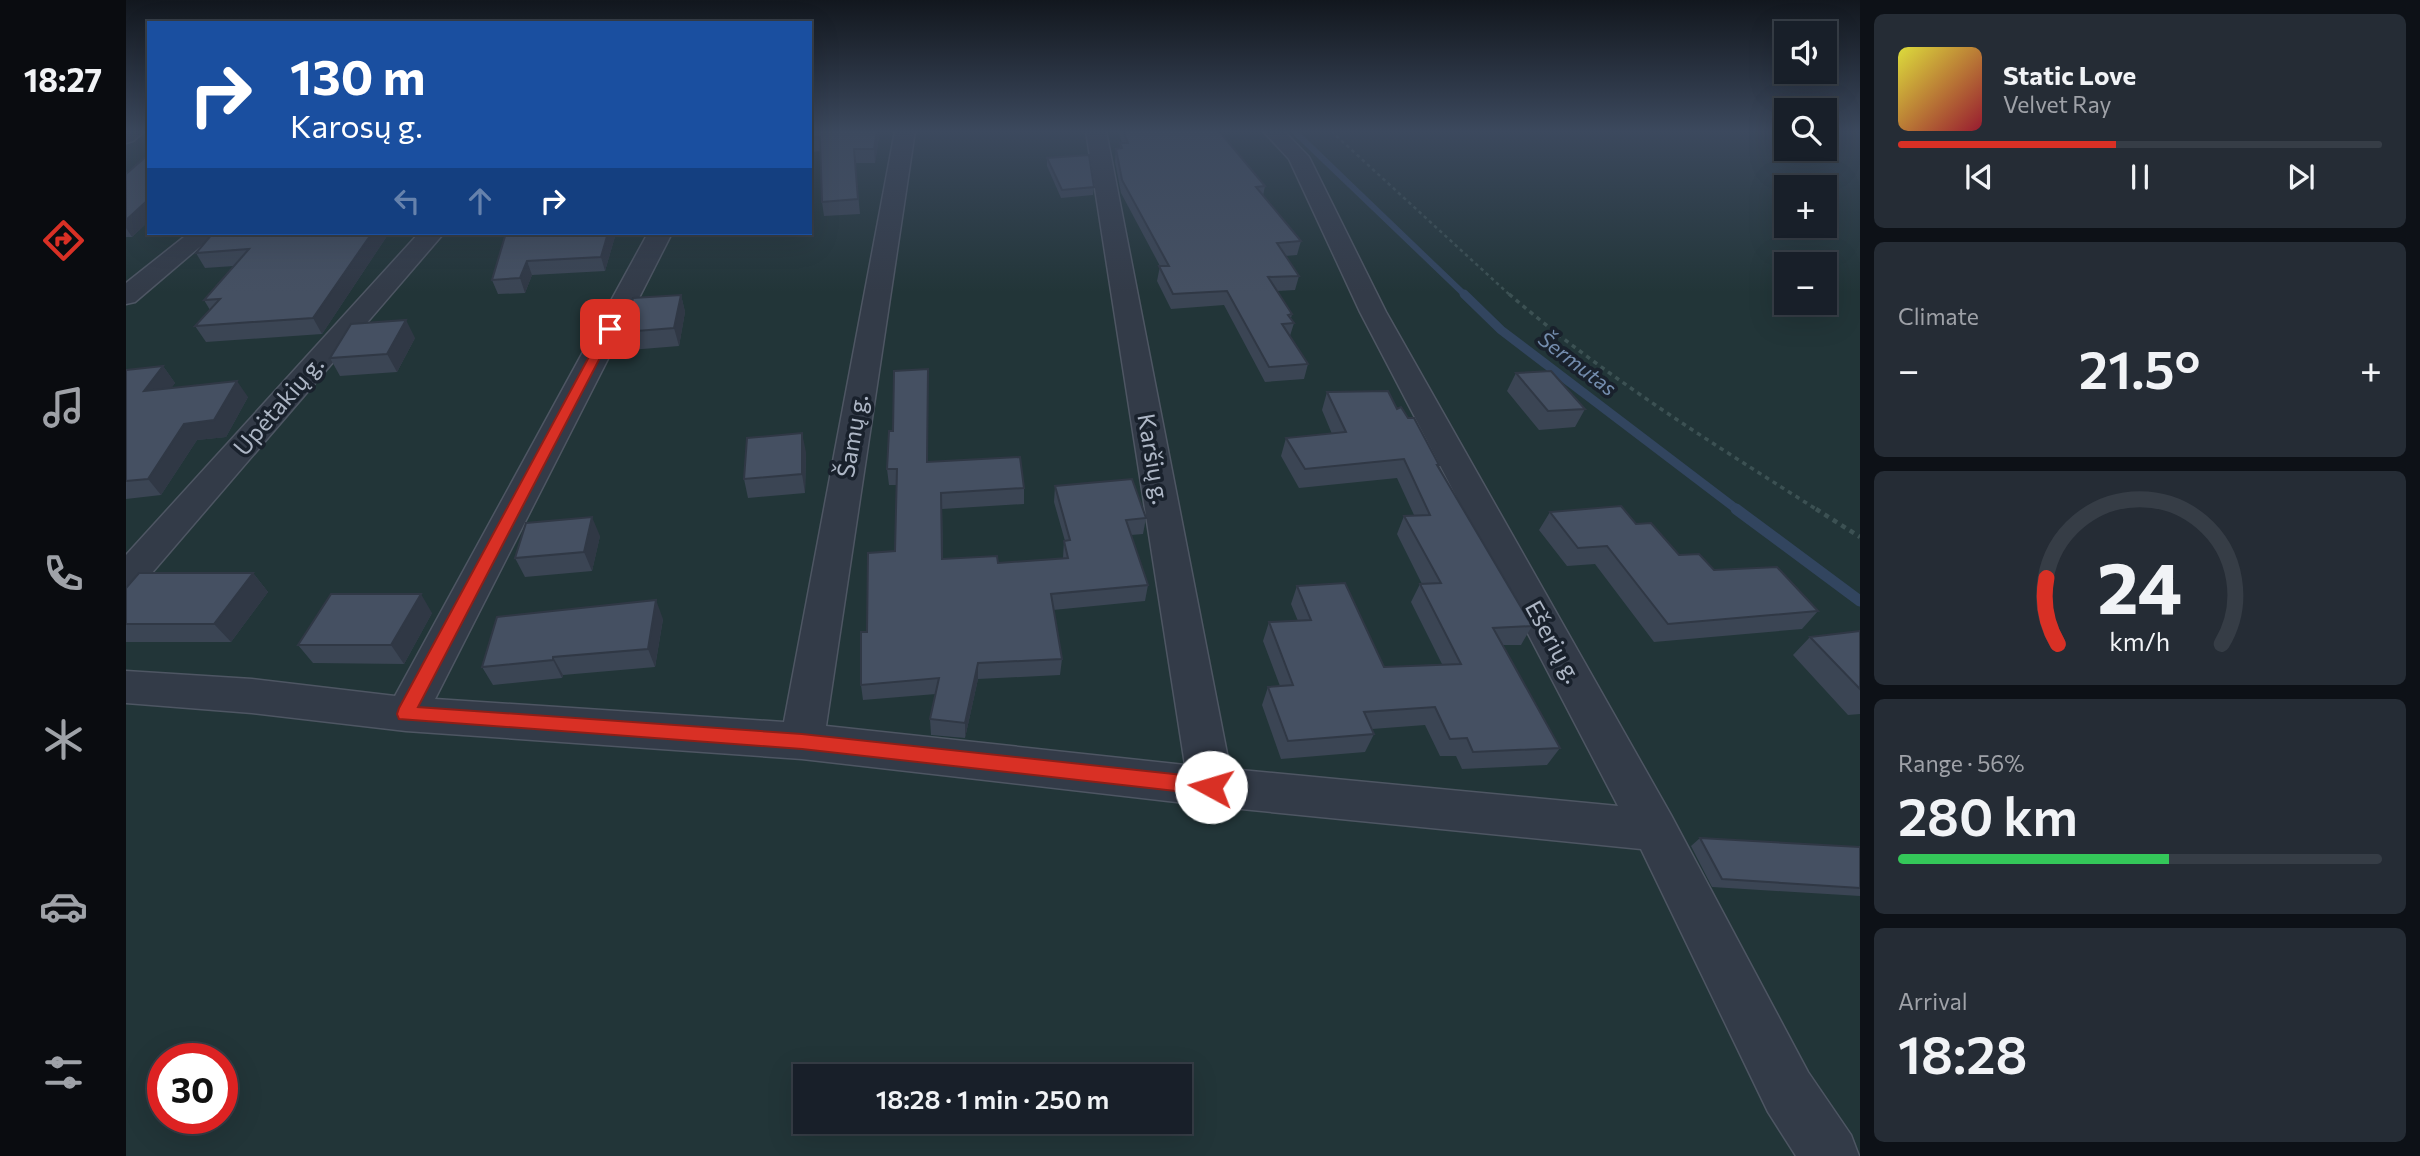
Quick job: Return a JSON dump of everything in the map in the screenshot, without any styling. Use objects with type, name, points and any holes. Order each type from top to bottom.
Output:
[{"type":"street","name":"Šamų g.","points":[[802,741],[896,185]]},
{"type":"street","name":"Karšių g.","points":[[1105,185],[1211,787]]},
{"type":"street","name":"Ešerių g.","points":[[1312,185],[1373,312],[1655,830],[1788,1091],[1830,1156]]},
{"type":"street","points":[[126,296],[202,235]]},
{"type":"street","name":"Upėtakių g.","points":[[126,579],[430,235]]},
{"type":"street","points":[[406,714],[659,235]]},
{"type":"street","points":[[126,687],[252,696],[406,714],[802,741],[1211,787],[1655,830]]},
{"type":"path","points":[[1390,185],[1532,314],[1572,346],[1654,404],[1860,537]]},
{"type":"green space","points":[[126,185],[147,185],[147,235],[812,235],[812,185],[1774,185],[1774,238],[1837,238],[1837,185],[1860,185],[1860,1156],[126,1156]]},
{"type":"building","points":[[126,185],[147,185],[147,201],[126,220]]},
{"type":"building","points":[[821,185],[857,185],[858,199],[822,202]]},
{"type":"building","points":[[1060,185],[1094,187],[1062,190]]},
{"type":"building","points":[[1125,185],[1264,185],[1256,187],[1301,241],[1277,243],[1299,276],[1268,277],[1292,314],[1288,315],[1294,323],[1282,324],[1308,364],[1269,367],[1227,291],[1173,294],[1159,266],[1169,266]]},
{"type":"building","points":[[211,235],[371,235],[313,318],[195,326],[220,299],[204,300],[249,249],[196,253]]},
{"type":"building","points":[[505,235],[607,235],[601,257],[527,261],[520,278],[492,280]]},
{"type":"building","points":[[681,295],[674,328],[624,332],[633,298]]},
{"type":"building","points":[[406,320],[387,354],[330,358],[351,324]]},
{"type":"building","points":[[163,366],[144,391],[237,381],[214,420],[184,424],[148,479],[126,481],[126,370]]},
{"type":"building","points":[[928,369],[927,462],[1020,457],[1024,488],[941,493],[942,559],[997,556],[998,563],[1068,558],[1064,541],[1070,540],[1055,486],[1132,479],[1146,518],[1126,520],[1148,585],[1051,594],[1062,659],[978,663],[965,723],[930,719],[939,678],[861,685],[861,632],[867,632],[868,553],[895,551],[897,469],[887,469],[889,431],[893,431],[894,371]]},
{"type":"building","points":[[1551,371],[1585,409],[1548,411],[1516,373]]},
{"type":"building","points":[[1388,391],[1397,409],[1401,407],[1408,418],[1414,418],[1437,465],[1532,626],[1493,628],[1560,748],[1473,752],[1467,738],[1450,739],[1435,707],[1364,712],[1374,734],[1288,741],[1268,687],[1293,685],[1269,622],[1311,620],[1297,586],[1345,583],[1384,667],[1461,664],[1420,584],[1441,583],[1404,516],[1430,515],[1404,459],[1305,469],[1286,438],[1346,432],[1327,392]]},
{"type":"building","points":[[802,433],[802,474],[744,479],[747,438]]},
{"type":"building","points":[[1621,506],[1636,524],[1651,523],[1679,555],[1699,554],[1714,570],[1777,567],[1818,611],[1668,624],[1607,546],[1578,548],[1550,512]]},
{"type":"building","points":[[592,517],[584,552],[515,558],[526,523]]},
{"type":"building","points":[[139,573],[253,573],[214,624],[126,624],[126,588]]},
{"type":"building","points":[[331,594],[421,594],[391,645],[298,645]]},
{"type":"building","points":[[656,600],[648,649],[553,657],[553,660],[482,667],[497,617]]},
{"type":"building","points":[[1860,631],[1860,689],[1810,637]]},
{"type":"building","points":[[1700,838],[1860,847],[1860,888],[1722,879]]},
{"type":"waterway","name":"Šermutas","points":[[1350,185],[1466,296]]},
{"type":"waterway","name":"Šermutas","points":[[1464,294],[1501,330],[1739,511]]},
{"type":"waterway","name":"Šermutas","points":[[1736,509],[1860,601]]},
{"type":"route","points":[[610,329],[406,714],[802,741],[1211,787]]}]
